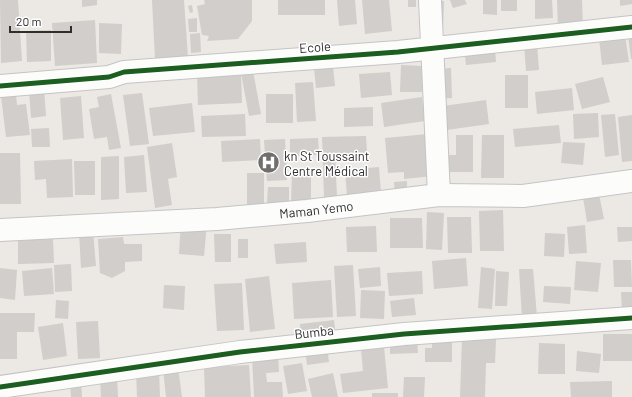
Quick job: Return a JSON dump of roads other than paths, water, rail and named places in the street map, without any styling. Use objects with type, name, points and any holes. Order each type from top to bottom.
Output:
[{"type":"street","points":[[430,0],[439,195]]},
{"type":"street","name":"Ecole","points":[[0,86],[109,77],[124,72],[432,48],[632,27]]},
{"type":"street","name":"Maman Yemo","points":[[0,230],[217,219],[307,211],[439,195],[523,196],[632,182]]},
{"type":"street","name":"Bumba","points":[[0,387],[240,352],[404,334],[632,318]]},
{"type":"place","name":"kn St Toussaint Centre Médical","points":[[269,163]]}]
